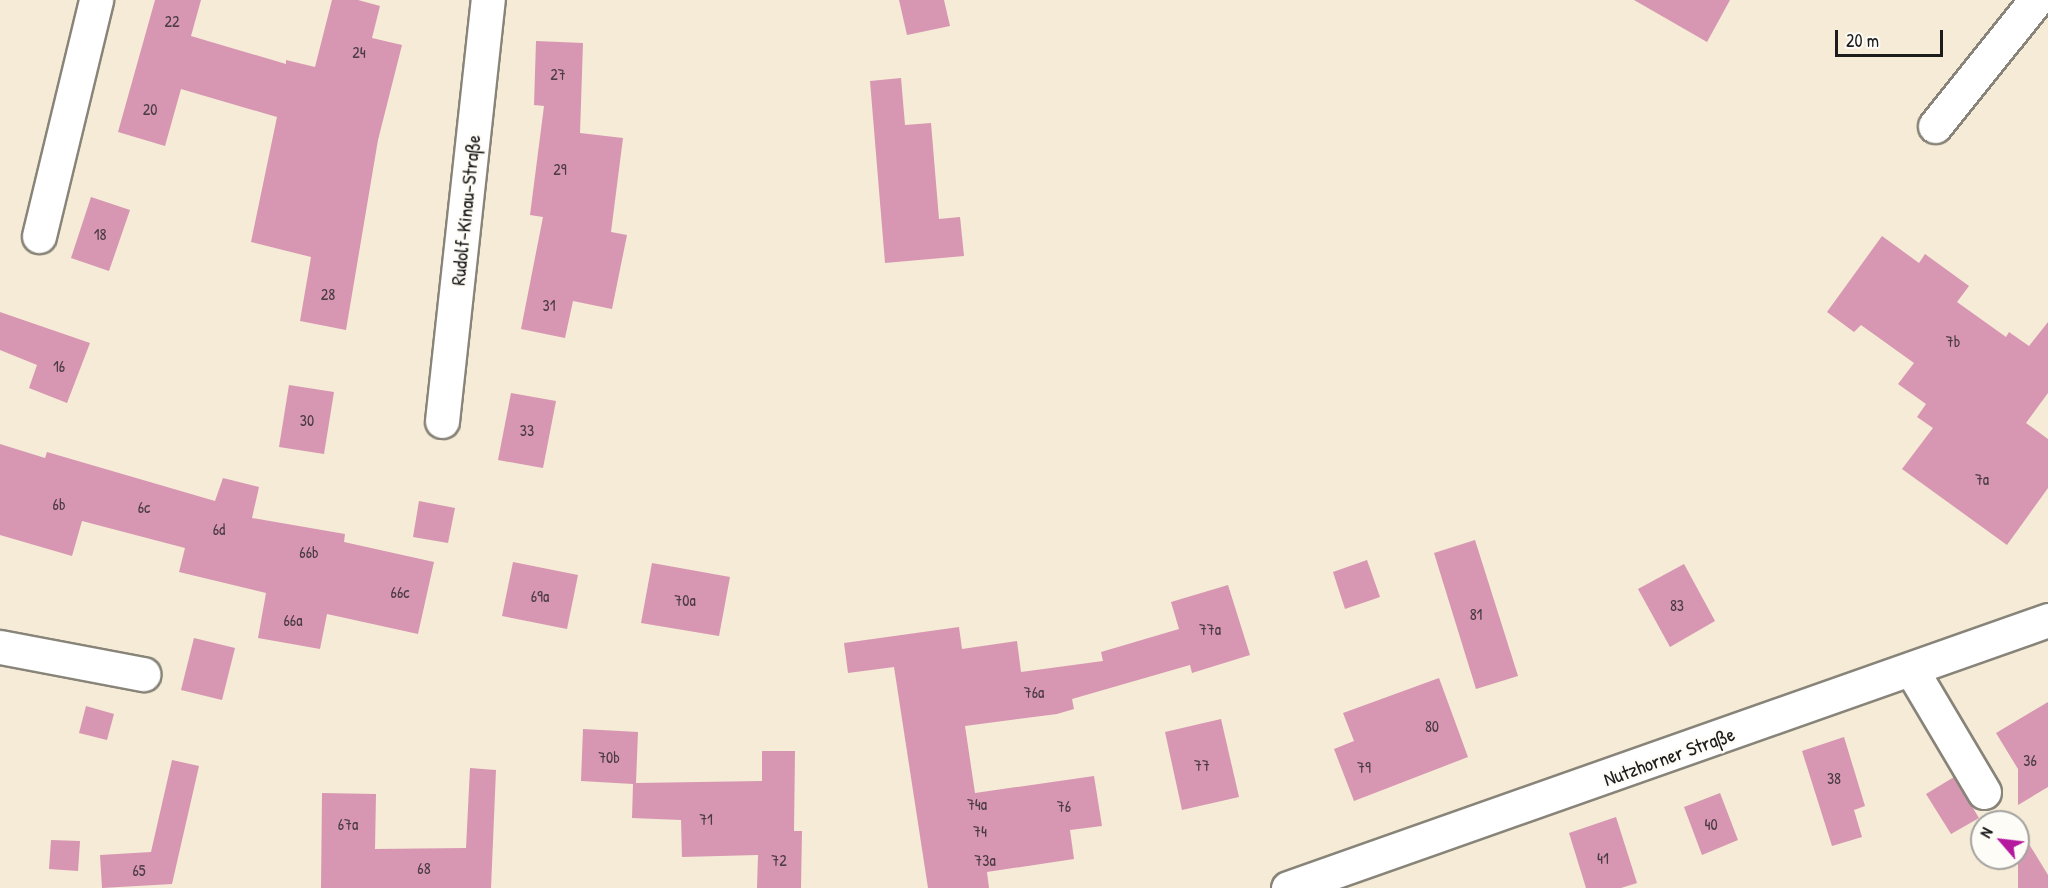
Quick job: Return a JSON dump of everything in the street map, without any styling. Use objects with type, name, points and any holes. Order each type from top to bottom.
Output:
[{"type":"street","points":[[39,236],[96,0]]},
{"type":"street","name":"Rudolf-Kinau-Straße","points":[[442,421],[488,0]]},
{"type":"street","points":[[1935,126],[2036,0]]},
{"type":"street","name":"Nutzhorner Straße","points":[[1288,888],[2048,620]]},
{"type":"street","points":[[0,647],[143,674]]},
{"type":"street","points":[[1911,669],[1984,792]]},
{"type":"building","points":[[155,0],[201,0],[191,36],[286,64],[286,60],[315,67],[332,0],[358,0],[380,6],[372,38],[402,45],[378,140],[346,330],[300,321],[311,257],[251,242],[277,117],[181,89],[165,146],[118,132]]},
{"type":"building","points":[[899,0],[944,0],[950,26],[907,35]]},
{"type":"building","points":[[1634,0],[1730,0],[1707,42]]},
{"type":"building","points":[[536,41],[583,43],[580,133],[623,138],[611,232],[627,235],[612,309],[573,301],[565,338],[521,329],[543,217],[530,215],[544,106],[534,105]]},
{"type":"building","points":[[901,78],[905,125],[931,123],[939,219],[960,217],[964,256],[885,263],[870,81]]},
{"type":"building","points":[[91,197],[130,210],[109,271],[71,258]]},
{"type":"building","points":[[1882,236],[1919,263],[1925,254],[1969,286],[1957,302],[2006,337],[2009,332],[2029,346],[2048,322],[2048,393],[2026,423],[2048,439],[2048,488],[2007,545],[1902,469],[1933,428],[1917,417],[1926,404],[1898,384],[1914,363],[1861,325],[1854,332],[1827,312]]},
{"type":"building","points":[[0,312],[90,343],[67,403],[29,388],[37,365],[0,350]]},
{"type":"building","points":[[289,385],[334,392],[324,454],[279,447]]},
{"type":"building","points":[[511,393],[556,401],[543,468],[498,460]]},
{"type":"building","points":[[0,444],[45,458],[47,452],[215,501],[223,478],[259,487],[252,518],[345,534],[344,542],[434,562],[418,634],[327,614],[320,649],[258,638],[266,593],[179,572],[185,548],[82,521],[72,556],[0,535]]},
{"type":"building","points":[[419,501],[455,508],[448,543],[413,537]]},
{"type":"building","points":[[1475,540],[1518,676],[1476,689],[1434,553]]},
{"type":"building","points":[[1367,560],[1380,597],[1345,609],[1333,572]]},
{"type":"building","points":[[513,562],[578,575],[567,629],[502,616]]},
{"type":"building","points":[[652,563],[730,577],[719,636],[641,623]]},
{"type":"building","points":[[1684,564],[1715,621],[1670,647],[1638,589]]},
{"type":"building","points":[[1228,585],[1250,655],[1192,673],[1190,665],[1072,699],[1074,709],[1057,714],[965,726],[975,793],[1094,776],[1102,826],[1070,830],[1074,859],[987,872],[989,888],[928,888],[894,667],[848,673],[844,643],[959,627],[962,649],[1017,641],[1021,672],[1103,661],[1101,652],[1179,629],[1171,602]]},
{"type":"building","points":[[194,638],[235,648],[222,700],[181,690]]},
{"type":"building","points":[[1439,678],[1468,757],[1354,801],[1334,749],[1354,741],[1343,713]]},
{"type":"building","points":[[2048,702],[2048,787],[2018,805],[2018,769],[1996,733]]},
{"type":"building","points":[[86,706],[114,714],[107,740],[79,733]]},
{"type":"building","points":[[1221,719],[1239,797],[1182,810],[1165,732]]},
{"type":"building","points":[[583,729],[638,732],[636,783],[762,781],[762,751],[795,751],[794,831],[802,831],[801,888],[757,888],[758,855],[682,857],[681,820],[632,818],[633,784],[581,781]]},
{"type":"building","points":[[1844,737],[1865,806],[1854,810],[1862,837],[1832,846],[1802,751]]},
{"type":"building","points":[[172,760],[199,766],[172,884],[102,888],[100,855],[151,852]]},
{"type":"building","points":[[470,768],[496,770],[491,888],[321,888],[322,793],[376,794],[375,849],[466,848]]},
{"type":"building","points":[[1954,777],[1974,810],[1970,810],[1970,823],[1951,834],[1926,794]]},
{"type":"building","points":[[1720,793],[1738,840],[1702,855],[1684,807]]},
{"type":"building","points":[[1616,817],[1637,883],[1621,888],[1586,888],[1569,833]]},
{"type":"building","points":[[51,840],[80,841],[78,871],[49,869]]},
{"type":"building","points":[[2030,846],[2048,875],[2048,888],[2018,888],[2018,870],[2030,870]]}]
